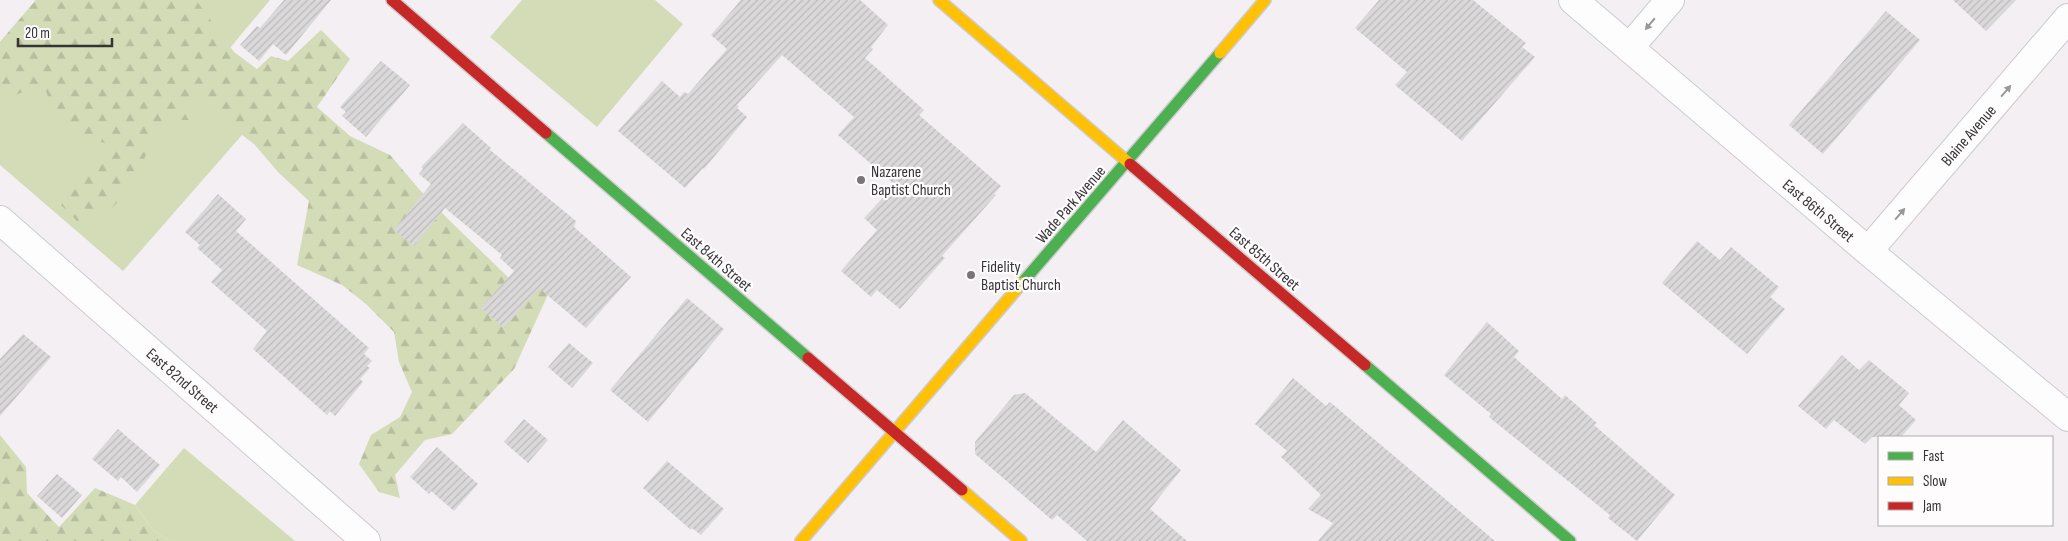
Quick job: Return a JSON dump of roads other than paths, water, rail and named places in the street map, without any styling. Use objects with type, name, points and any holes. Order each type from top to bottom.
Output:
[{"type":"street","name":"East 84th Street","points":[[392,0],[1021,541]]},
{"type":"street","name":"East 85th Street","points":[[939,0],[1570,541]]},
{"type":"street","name":"Wade Park Avenue","points":[[801,541],[1265,0]]},
{"type":"street","name":"East 86th Street","points":[[1573,0],[1868,251],[2068,417]]},
{"type":"street","points":[[1629,48],[1670,0]]},
{"type":"street","name":"Blaine Avenue","points":[[1868,251],[2068,18]]},
{"type":"street","name":"East 82nd Street","points":[[0,220],[366,541]]},
{"type":"place","name":"Nazarene Baptist Church","points":[[861,180]]},
{"type":"place","name":"Fidelity Baptist Church","points":[[971,275]]}]
